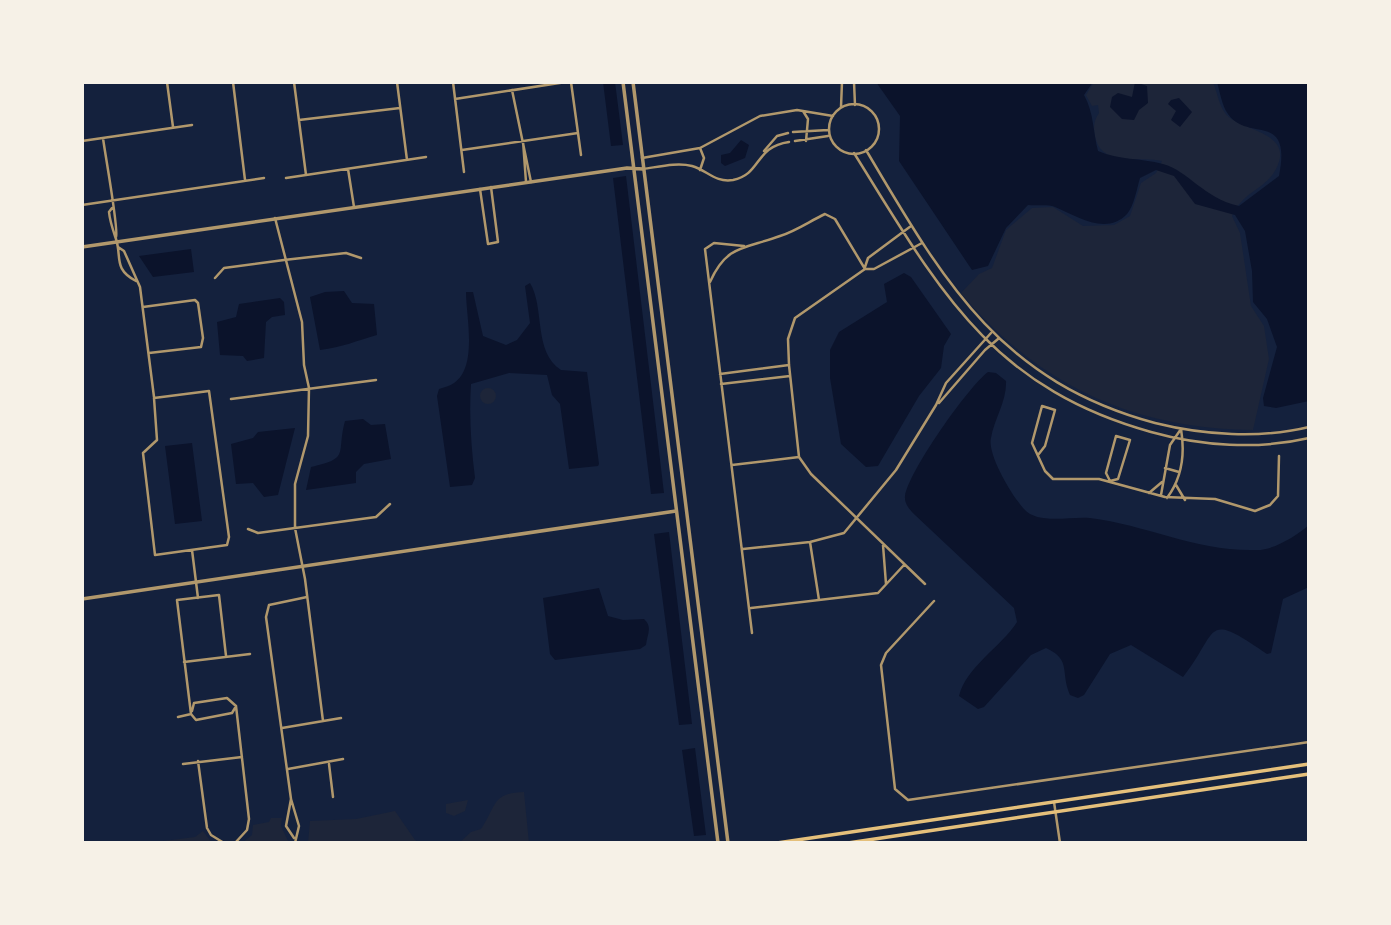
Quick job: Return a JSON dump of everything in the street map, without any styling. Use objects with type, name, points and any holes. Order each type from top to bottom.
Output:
[{"type":"main road","points":[[778,843],[1309,764]]},
{"type":"main road","points":[[849,843],[1309,774]]},
{"type":"street","points":[[167,82],[173,127]]},
{"type":"street","points":[[233,82],[245,181]]},
{"type":"street","points":[[294,82],[306,175]]},
{"type":"street","points":[[397,82],[407,160]]},
{"type":"street","points":[[453,82],[464,172]]},
{"type":"street","points":[[455,99],[566,82]]},
{"type":"street","points":[[571,82],[581,155]]},
{"type":"street","points":[[623,82],[718,843]]},
{"type":"street","points":[[633,82],[728,843]]},
{"type":"street","points":[[841,108],[842,82]]},
{"type":"street","points":[[854,82],[855,105]]},
{"type":"street","points":[[512,90],[528,182]]},
{"type":"street","points":[[855,105],[870,110],[879,121],[880,133],[866,150],[854,153],[836,148],[828,136],[828,130],[833,116],[841,108],[855,105]]},
{"type":"street","points":[[299,120],[400,108]]},
{"type":"street","points":[[634,167],[642,158],[700,148],[760,116],[803,111],[833,116]]},
{"type":"street","points":[[803,111],[808,118],[806,141]]},
{"type":"street","points":[[82,141],[192,125]]},
{"type":"street","points":[[793,132],[828,130]]},
{"type":"street","points":[[462,150],[578,133]]},
{"type":"street","points":[[761,157],[766,145],[777,136],[788,133]]},
{"type":"street","points":[[795,141],[828,136]]},
{"type":"street","points":[[103,138],[112,208],[109,212],[119,265],[127,277],[136,281]]},
{"type":"street","points":[[82,247],[634,167],[643,169],[681,165],[722,180],[734,180],[754,168],[768,148],[789,142]]},
{"type":"street","points":[[700,148],[705,159],[700,170]]},
{"type":"street","points":[[866,150],[911,226],[953,289],[998,340],[1034,369],[1097,403],[1181,429],[1259,433],[1309,427]]},
{"type":"street","points":[[854,153],[943,293],[990,346],[1033,380],[1075,404],[1113,421],[1174,438],[1258,444],[1309,438]]},
{"type":"street","points":[[286,178],[426,157]]},
{"type":"street","points":[[348,169],[354,207]]},
{"type":"street","points":[[82,205],[264,178]]},
{"type":"street","points":[[480,189],[488,244],[498,242],[491,187]]},
{"type":"street","points":[[112,208],[116,211],[119,231],[116,242]]},
{"type":"street","points":[[710,282],[724,258],[744,246],[782,236],[825,214],[835,219],[864,269]]},
{"type":"street","points":[[275,218],[302,322],[304,365],[309,388],[308,436],[295,484],[295,528],[300,567],[305,579],[323,721]]},
{"type":"street","points":[[911,226],[868,258],[864,269],[795,318],[788,340],[799,457],[811,474],[925,584]]},
{"type":"street","points":[[116,242],[124,251],[140,286],[149,353],[157,440],[143,453],[155,555],[227,545],[229,537],[212,396],[209,391],[154,398]]},
{"type":"street","points":[[864,269],[874,269],[922,243]]},
{"type":"street","points":[[744,246],[708,245],[705,250],[752,633]]},
{"type":"street","points":[[215,278],[224,268],[346,253],[361,258]]},
{"type":"street","points":[[143,307],[195,300],[198,303],[203,338],[201,347],[149,353]]},
{"type":"street","points":[[743,549],[835,538],[858,518],[896,470],[936,405],[946,383],[991,333]]},
{"type":"street","points":[[936,405],[998,340]]},
{"type":"street","points":[[720,374],[789,365]]},
{"type":"street","points":[[721,384],[790,376]]},
{"type":"street","points":[[231,399],[376,380]]},
{"type":"street","points":[[1038,455],[1045,446],[1055,410],[1042,405],[1032,440],[1038,455],[1045,471],[1053,479],[1110,481],[1167,498],[1215,499],[1255,511],[1274,502],[1279,492],[1279,456]]},
{"type":"street","points":[[1161,496],[1165,468],[1174,438],[1181,429]]},
{"type":"street","points":[[1167,498],[1176,485],[1179,472],[1181,429]]},
{"type":"street","points":[[1116,436],[1130,440],[1118,479],[1110,481],[1106,473],[1116,436]]},
{"type":"street","points":[[731,465],[799,457]]},
{"type":"street","points":[[1165,468],[1179,472]]},
{"type":"street","points":[[1149,493],[1162,482]]},
{"type":"street","points":[[1176,485],[1185,500]]},
{"type":"street","points":[[248,529],[258,533],[376,517],[390,504]]},
{"type":"street","points":[[82,599],[685,510]]},
{"type":"street","points":[[810,542],[819,600]]},
{"type":"street","points":[[882,543],[886,584]]},
{"type":"street","points":[[192,550],[198,598]]},
{"type":"street","points":[[751,608],[878,593],[904,565]]},
{"type":"street","points":[[226,656],[219,595],[177,600],[191,714],[196,720],[232,713],[236,706]]},
{"type":"street","points":[[295,841],[299,826],[291,799],[266,617],[269,605],[276,601],[307,597]]},
{"type":"street","points":[[934,601],[881,659],[895,789],[908,800],[1309,742]]},
{"type":"street","points":[[184,662],[250,654]]},
{"type":"street","points":[[191,714],[194,703],[227,698],[236,706],[250,819],[247,831],[235,843]]},
{"type":"street","points":[[178,717],[191,714]]},
{"type":"street","points":[[282,728],[341,718]]},
{"type":"street","points":[[183,764],[242,757]]},
{"type":"street","points":[[287,769],[329,764],[343,759]]},
{"type":"street","points":[[198,761],[207,828],[211,835],[225,843]]},
{"type":"street","points":[[329,764],[333,797]]},
{"type":"street","points":[[291,799],[286,826],[295,841]]},
{"type":"street","points":[[1054,802],[1060,843]]},
{"type":"street","points":[[287,816],[297,815]]},
{"type":"shaded area","points":[[603,82],[615,82],[623,145],[611,146]]},
{"type":"shaded area","points":[[876,82],[1093,82],[1084,95],[1092,116],[1098,151],[1172,167],[1216,197],[1239,206],[1279,176],[1279,143],[1274,135],[1266,131],[1236,122],[1226,111],[1217,82],[1309,82],[1309,401],[1276,408],[1264,406],[1263,398],[1277,347],[1267,319],[1253,302],[1252,271],[1245,231],[1235,215],[1195,204],[1174,176],[1156,170],[1140,178],[1127,214],[1110,223],[1091,222],[1052,206],[1028,205],[1006,228],[988,266],[972,270],[899,161],[900,116]]},
{"type":"shaded area","points":[[1094,82],[1213,82],[1225,113],[1272,139],[1278,147],[1280,156],[1276,169],[1266,182],[1242,201],[1232,216],[1240,233],[1251,306],[1264,326],[1269,359],[1253,430],[1209,428],[1168,421],[1091,396],[1056,377],[1022,353],[961,293],[979,274],[992,268],[1006,230],[1032,208],[1053,207],[1083,226],[1114,225],[1130,216],[1141,183],[1156,173],[1162,161],[1124,159],[1107,154],[1100,148],[1094,129],[1099,113],[1098,105],[1092,106],[1086,95]]},
{"type":"shaded area","points":[[1135,82],[1147,86],[1148,103],[1139,110],[1134,120],[1122,119],[1110,107],[1112,97],[1118,93],[1132,97]]},
{"type":"shaded area","points":[[1179,98],[1192,112],[1180,127],[1171,120],[1176,111],[1168,104]]},
{"type":"shaded area","points":[[741,140],[749,145],[745,158],[725,166],[721,163],[721,155],[730,153]]},
{"type":"shaded area","points":[[626,176],[664,493],[651,494],[613,178]]},
{"type":"shaded area","points":[[191,249],[194,272],[153,277],[139,256]]},
{"type":"shaded area","points":[[904,273],[911,277],[951,334],[944,346],[941,368],[919,396],[878,466],[866,467],[841,444],[830,378],[830,350],[839,332],[887,302],[884,284]]},
{"type":"shaded area","points":[[530,283],[546,352],[552,362],[561,370],[587,372],[599,464],[569,469],[560,404],[552,395],[547,375],[509,373],[471,384],[475,478],[472,485],[450,487],[437,396],[439,389],[452,384],[466,365],[469,340],[466,292],[473,292],[483,336],[506,345],[517,340],[530,323],[525,286]]},
{"type":"shaded area","points":[[344,291],[352,303],[374,304],[377,335],[320,350],[310,297],[325,292]]},
{"type":"shaded area","points":[[280,298],[284,302],[285,315],[272,317],[266,322],[264,358],[247,361],[243,356],[220,355],[217,322],[236,317],[239,304]]},
{"type":"shaded area","points":[[988,372],[996,373],[1006,381],[1005,396],[991,438],[993,454],[1013,495],[1030,514],[1046,518],[1111,521],[1193,543],[1257,550],[1277,545],[1309,525],[1309,587],[1283,599],[1271,653],[1267,654],[1232,632],[1215,631],[1183,677],[1131,645],[1110,654],[1084,695],[1078,698],[1070,695],[1059,657],[1046,648],[1031,655],[984,707],[978,709],[959,696],[976,666],[1017,622],[1014,608],[913,513],[906,504],[905,496],[917,468],[940,430],[967,394]]},
{"type":"shaded area","points":[[488,388],[494,390],[494,402],[488,404],[482,402],[480,396],[482,390]]},
{"type":"shaded area","points":[[363,419],[371,425],[385,424],[391,459],[364,464],[356,472],[356,483],[306,490],[311,467],[332,461],[340,453],[345,421]]},
{"type":"shaded area","points":[[295,428],[278,495],[264,497],[253,483],[236,484],[231,444],[253,438],[258,432]]},
{"type":"shaded area","points":[[192,443],[202,521],[175,524],[165,446]]},
{"type":"shaded area","points":[[669,532],[692,724],[679,725],[654,534]]},
{"type":"shaded area","points":[[599,588],[608,616],[623,620],[644,619],[647,622],[649,628],[646,645],[640,649],[555,660],[550,654],[543,598]]},
{"type":"shaded area","points":[[695,748],[706,835],[694,836],[682,750]]},
{"type":"shaded area","points":[[524,792],[529,843],[459,843],[471,832],[481,829],[500,798]]},
{"type":"shaded area","points":[[468,800],[465,811],[454,816],[446,813],[446,804]]},
{"type":"shaded area","points":[[395,811],[420,843],[308,843],[310,821],[356,819]]},
{"type":"shaded area","points":[[271,818],[282,818],[281,826],[289,843],[242,843],[252,835],[253,825],[269,822]]},
{"type":"shaded area","points":[[203,831],[212,843],[148,843],[195,837]]}]
